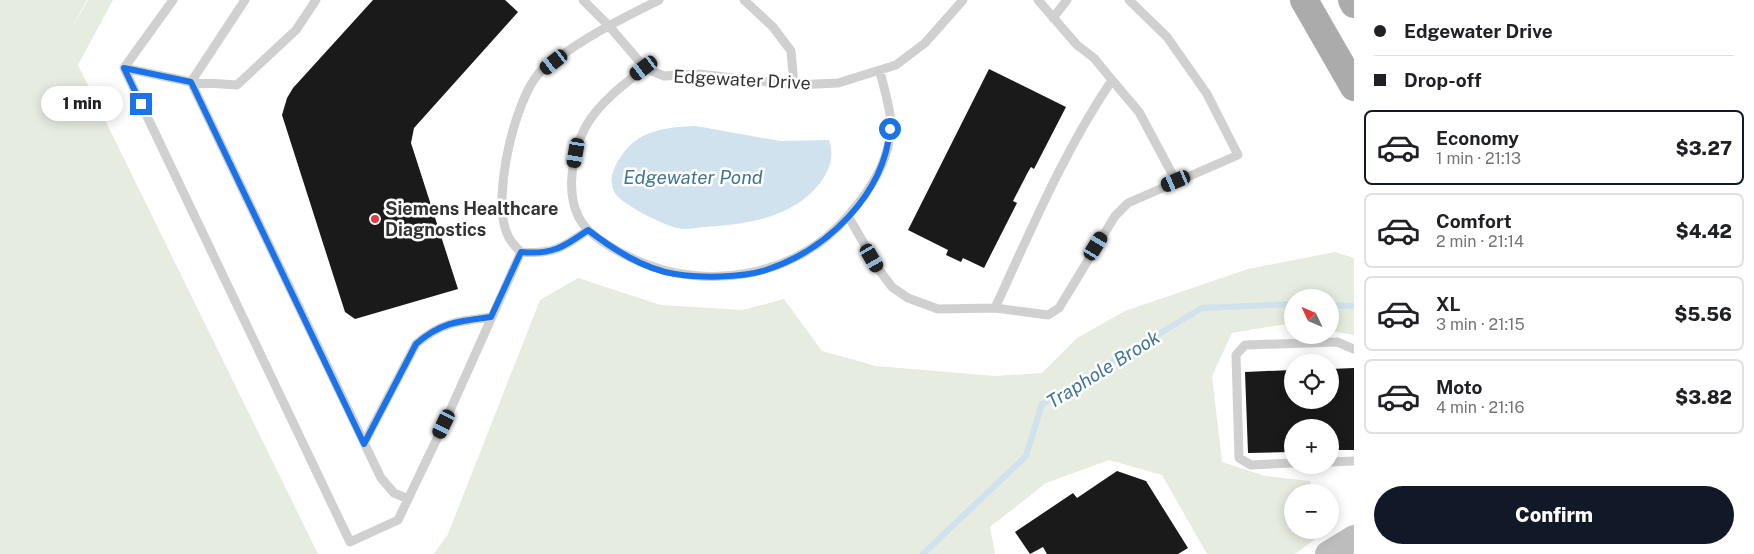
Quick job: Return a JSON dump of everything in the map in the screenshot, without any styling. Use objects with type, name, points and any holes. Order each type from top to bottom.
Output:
[{"type":"main road","points":[[1304,0],[1354,87]]},
{"type":"main road","points":[[1352,0],[1354,4]]},
{"type":"main road","points":[[1328,554],[1354,538]]},
{"type":"lane","points":[[124,68],[173,0]]},
{"type":"lane","points":[[191,82],[245,0]]},
{"type":"lane","points":[[124,68],[191,82],[237,85],[296,30],[316,0]]},
{"type":"lane","points":[[583,0],[609,26],[644,68],[626,82],[601,107],[586,126],[576,153],[572,176],[574,206],[588,230],[617,252],[675,274],[729,276],[765,270],[793,259],[819,245],[848,216],[871,187],[888,142],[890,116],[880,71]]},
{"type":"lane","points":[[588,230],[564,246],[551,251],[521,252],[512,244],[505,229],[502,194],[508,147],[523,100],[539,74],[569,50],[609,26],[660,0]]},
{"type":"lane","points":[[744,0],[773,27],[791,50],[794,85]]},
{"type":"lane","name":"Edgewater Drive","points":[[644,68],[664,76],[699,74],[794,85],[838,83],[896,65],[925,43],[963,0]]},
{"type":"lane","points":[[1038,0],[1139,112],[1176,181]]},
{"type":"lane","points":[[1053,18],[1068,0]]},
{"type":"lane","points":[[848,216],[880,272],[892,287],[908,298],[938,309],[995,308],[1048,315],[1059,308],[1115,216],[1128,203],[1238,155],[1208,94],[1167,37],[1129,0]]},
{"type":"lane","points":[[124,68],[350,542],[398,520],[444,424],[521,252]]},
{"type":"lane","points":[[995,308],[1041,207],[1085,120],[1112,80]]},
{"type":"lane","points":[[191,82],[381,478],[394,493],[408,499]]},
{"type":"lane","points":[[364,444],[416,344],[430,332],[453,321],[491,317]]},
{"type":"lane","points":[[1284,464],[1251,465],[1239,458],[1236,355],[1245,346],[1337,342],[1354,349]]},
{"type":"lane","points":[[1339,462],[1354,461]]},
{"type":"shaded area","points":[[0,0],[87,0],[70,32],[88,0],[113,0],[78,65],[318,554],[0,554]]},
{"type":"shaded area","points":[[1335,252],[1354,258],[1354,335],[1339,332],[1339,289],[1284,289],[1284,324],[1232,333],[1212,376],[1222,462],[1265,476],[1310,481],[1311,484],[1284,484],[1284,539],[1315,539],[1295,554],[1207,554],[1162,475],[1109,460],[1046,483],[990,527],[995,554],[434,554],[448,534],[540,300],[578,278],[661,305],[743,310],[784,299],[822,351],[876,366],[995,376],[1042,373],[1077,338],[1125,311],[1248,269]]},
{"type":"water","name":"Edgewater Pond","points":[[696,126],[780,141],[829,140],[831,150],[830,165],[823,179],[812,192],[799,202],[770,216],[737,224],[690,229],[677,228],[644,214],[619,198],[613,189],[613,171],[617,162],[635,141],[663,129]]},
{"type":"building","name":"Siemens Healthcare Diagnostics","points":[[373,0],[505,0],[518,12],[414,128],[411,143],[458,289],[355,319],[345,312],[282,115],[287,98],[293,88]]},
{"type":"building","points":[[989,69],[1066,107],[1034,169],[1031,167],[1013,201],[1017,203],[984,268],[963,258],[961,262],[946,255],[948,250],[908,230]]},
{"type":"building","points":[[1354,368],[1354,450],[1339,450],[1339,419],[1284,419],[1284,452],[1248,453],[1245,372],[1284,370],[1284,409],[1339,409],[1339,369]]},
{"type":"building","points":[[1117,471],[1146,481],[1188,548],[1178,554],[1047,554],[1043,547],[1030,554],[1015,532],[1073,493],[1077,498]]},
{"type":"waterway","name":"Traphole Brook","points":[[923,554],[1026,456],[1042,404],[1202,308],[1284,304]]},
{"type":"waterway","name":"Traphole Brook","points":[[1339,305],[1354,306]]},
{"type":"place","name":"Siemens Healthcare Diagnostics","points":[[375,219]]},
{"type":"route","points":[[141,104],[124,68],[191,82],[364,444],[416,344],[430,332],[453,321],[491,317],[521,252],[551,251],[564,246],[588,230],[617,252],[675,274],[729,276],[765,270],[793,259],[819,245],[840,226],[871,187],[882,165],[890,129]]}]
